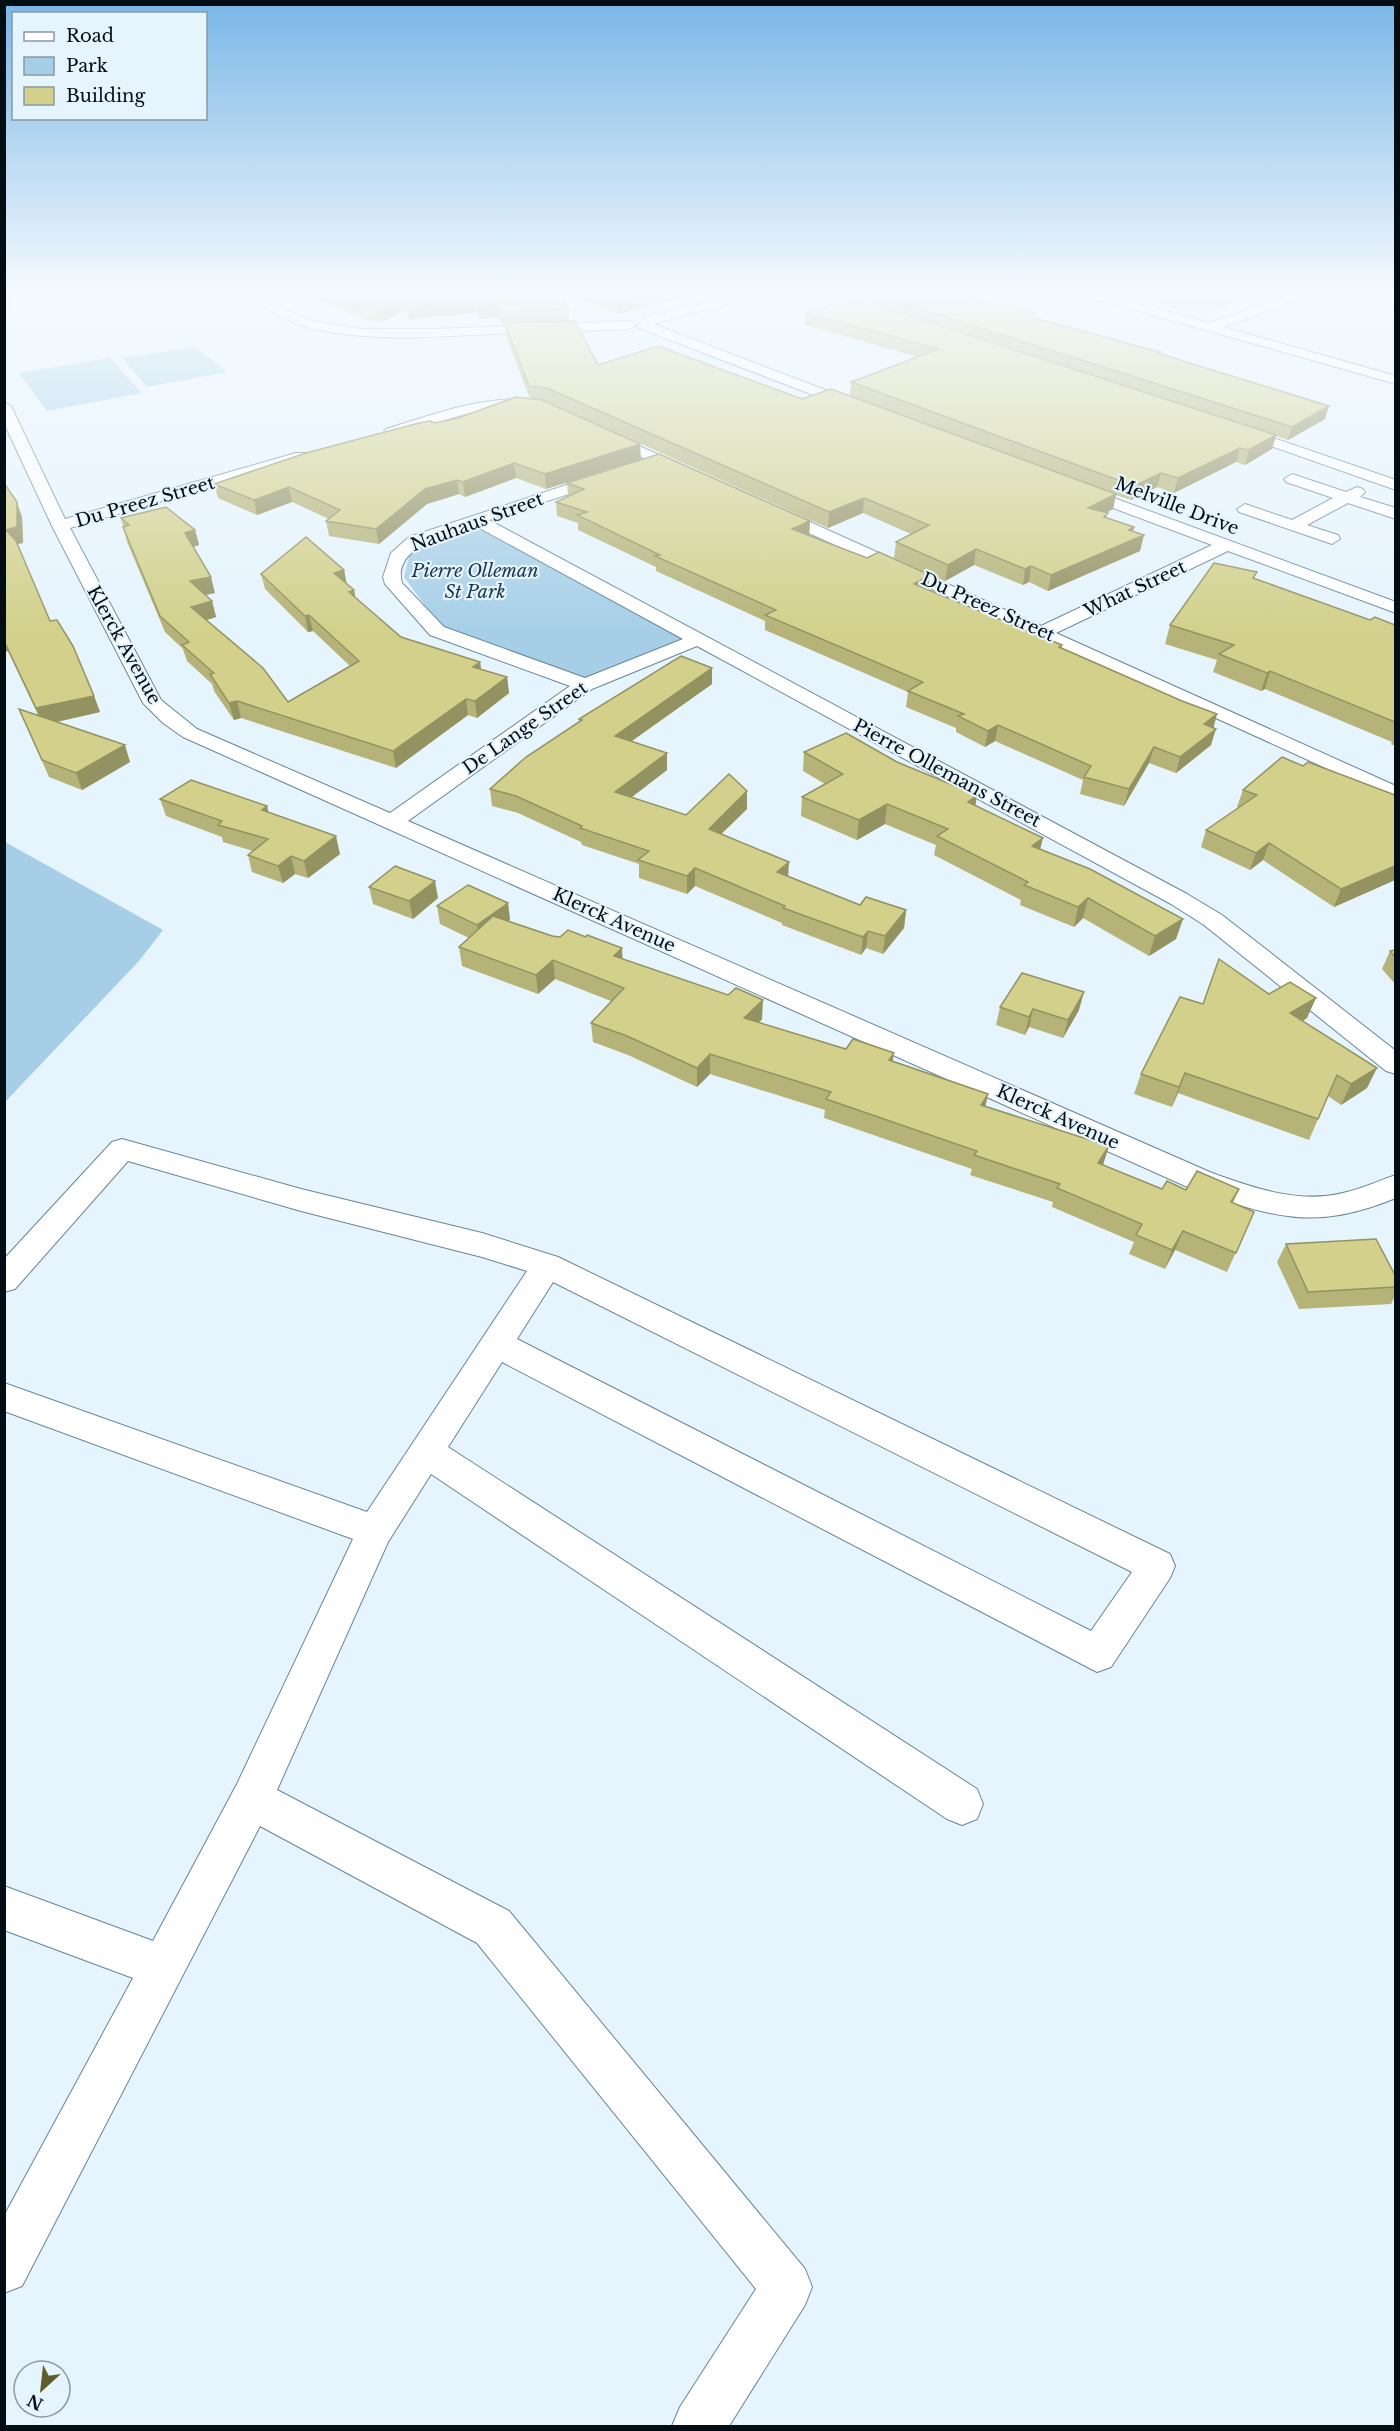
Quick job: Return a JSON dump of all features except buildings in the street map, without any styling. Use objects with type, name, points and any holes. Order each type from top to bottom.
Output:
[{"type":"street","name":"Klerck Avenue","points":[[5,407],[60,526],[153,703],[190,733],[1202,1181],[1255,1199],[1289,1206],[1328,1207],[1361,1200],[1395,1186]]},
{"type":"street","points":[[376,436],[480,407]]},
{"type":"street","points":[[543,407],[547,408]]},
{"type":"street","points":[[860,407],[877,414]]},
{"type":"street","points":[[1226,426],[1388,482]]},
{"type":"street","points":[[588,427],[702,479]]},
{"type":"street","name":"Du Preez Street","points":[[60,526],[318,452]]},
{"type":"street","name":"Nauhaus Street","points":[[585,684],[437,631],[394,584],[392,577],[397,561],[400,553],[415,541],[475,519],[659,460]]},
{"type":"street","points":[[1292,479],[1395,514]]},
{"type":"street","points":[[1294,525],[1347,497],[1388,482]]},
{"type":"street","name":"Melville Drive","points":[[1063,484],[1395,608]]},
{"type":"street","name":"Du Preez Street","points":[[755,503],[1395,794]]},
{"type":"street","points":[[1245,509],[1332,539]]},
{"type":"street","name":"Pierre Ollemans Street","points":[[475,519],[1179,898],[1213,920],[1395,1065]]},
{"type":"street","name":"What Street","points":[[1043,632],[1227,545]]},
{"type":"street","name":"De Lange Street","points":[[393,821],[585,684],[699,639]]},
{"type":"street","points":[[4,1280],[122,1149],[301,1200],[482,1245],[547,1265],[1157,1566],[1098,1654],[495,1343]]},
{"type":"street","points":[[4,2268],[252,1799],[375,1531],[547,1265]]},
{"type":"street","points":[[4,1397],[375,1531]]},
{"type":"street","points":[[427,1452],[962,1804]]},
{"type":"street","points":[[252,1799],[493,1927],[787,2287],[699,2427]]},
{"type":"street","points":[[4,1908],[164,1967]]},
{"type":"green space","points":[[44,407],[66,407],[47,411]]},
{"type":"green space","name":"Pierre Olleman St Park","points":[[478,521],[694,637],[583,679],[440,626],[404,577],[411,548]]},
{"type":"green space","points":[[5,842],[163,930],[139,961],[5,1102]]}]
